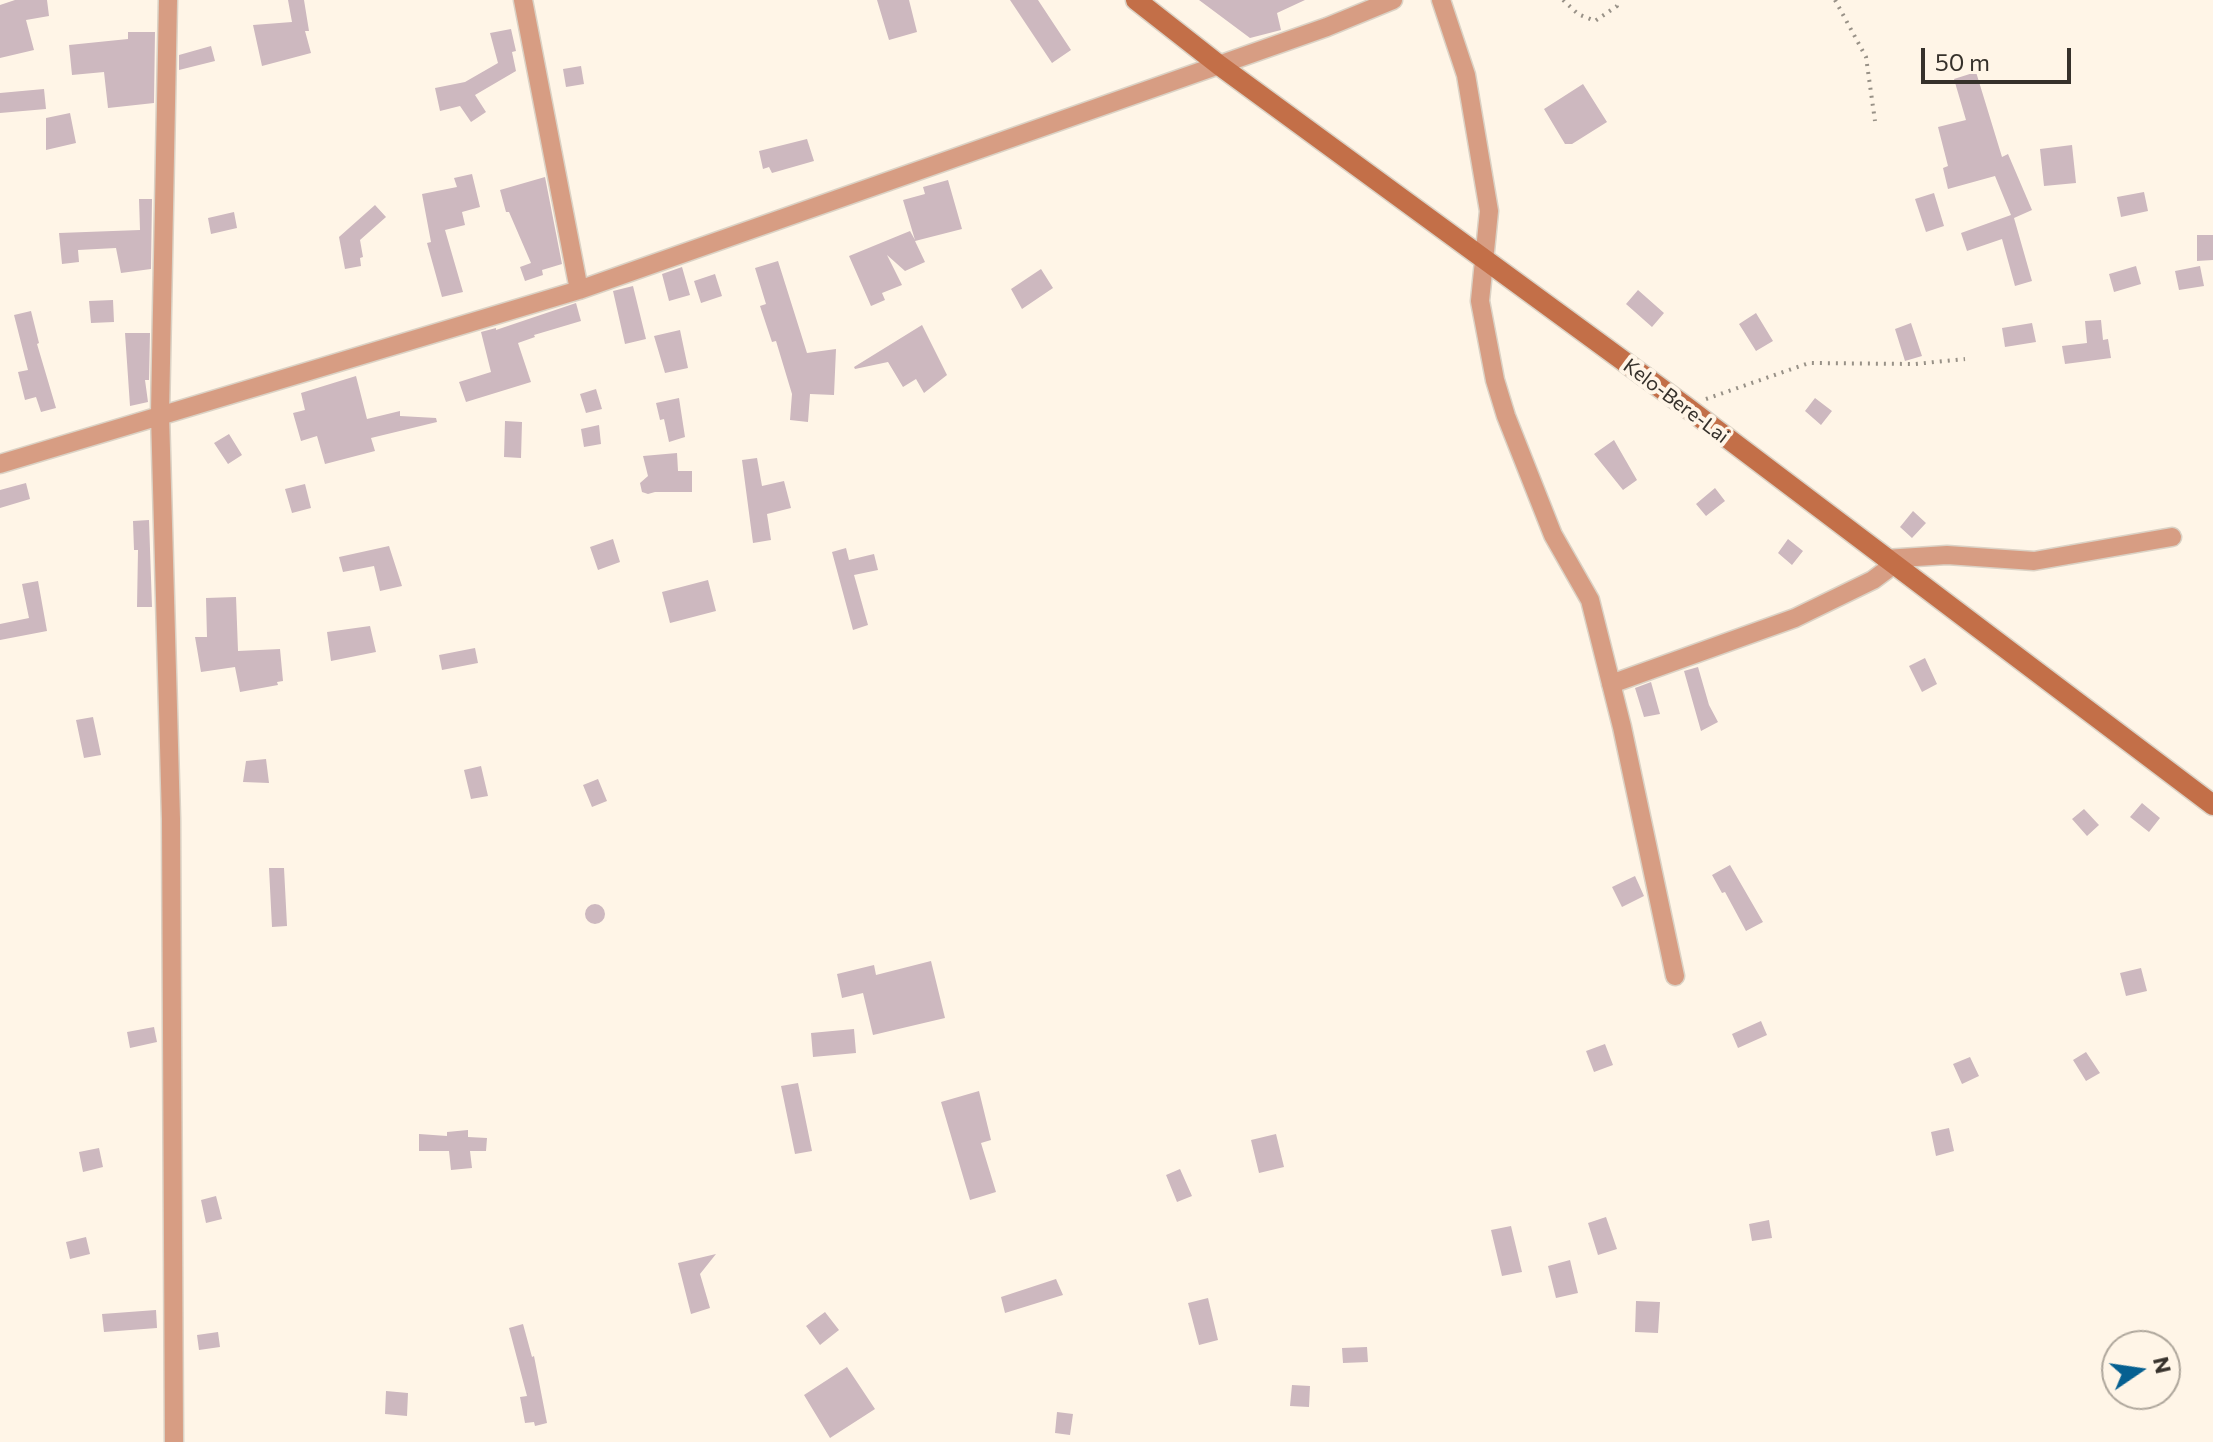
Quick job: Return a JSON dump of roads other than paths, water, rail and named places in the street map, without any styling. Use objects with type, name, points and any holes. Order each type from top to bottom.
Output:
[{"type":"main road","name":"Kelo-Bere-Lai","points":[[1136,0],[1219,65],[1685,406],[2213,805]]},
{"type":"street","points":[[168,0],[160,414],[171,819],[174,1442]]},
{"type":"street","points":[[523,0],[579,290]]},
{"type":"street","points":[[0,464],[579,290],[1327,27],[1393,0]]},
{"type":"street","points":[[1441,0],[1466,75],[1489,211],[1480,301],[1502,404],[1553,535],[1590,600],[1675,976]]},
{"type":"street","points":[[1611,684],[1795,618],[1873,580],[1889,562],[1947,555],[2034,561],[2172,537]]}]
